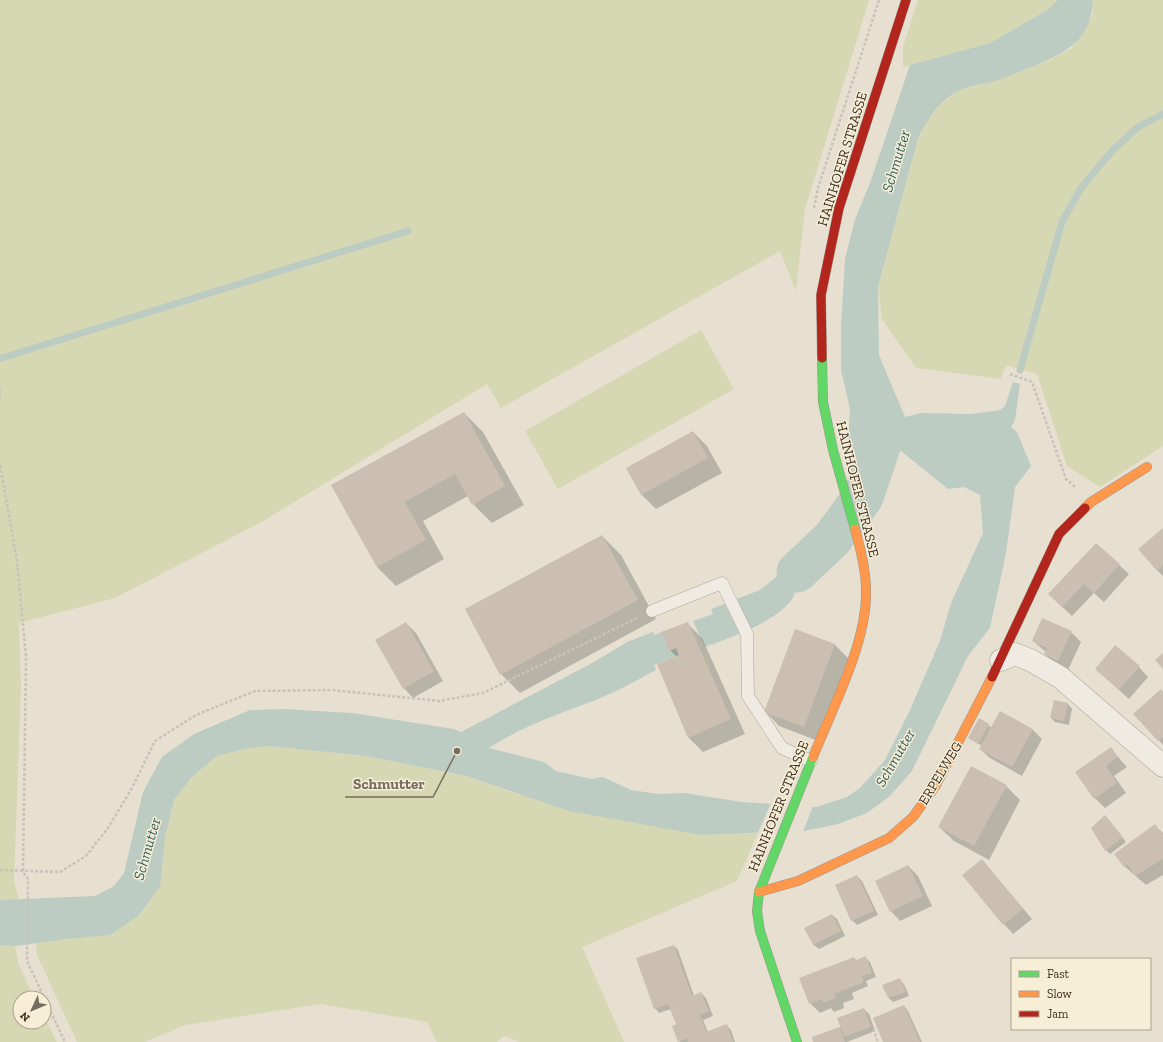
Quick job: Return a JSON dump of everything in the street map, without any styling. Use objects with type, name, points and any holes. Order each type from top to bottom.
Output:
[{"type":"street","name":"HAINHOFER STRASSE","points":[[797,1042],[760,931],[757,911],[759,892],[808,766],[836,702],[860,640],[866,595],[860,548],[823,402],[821,295],[839,208],[906,0]]},
{"type":"street","name":"ERPELWEG","points":[[759,892],[798,881],[889,838],[913,817],[936,785],[1001,660],[1059,534],[1091,502],[1147,467]]},
{"type":"street","points":[[1001,660],[1015,654],[1030,660],[1060,677],[1163,766]]},
{"type":"lane","points":[[652,611],[722,583],[732,601],[746,634],[748,696],[782,748],[808,766]]},
{"type":"path","points":[[1010,374],[1032,382],[1066,479],[1091,502]]},
{"type":"path","points":[[0,388],[0,399]]},
{"type":"path","points":[[0,465],[16,561],[26,657],[23,872],[28,879],[27,961],[65,1042]]},
{"type":"path","points":[[0,870],[23,872],[60,872],[86,856],[108,828],[132,788],[155,741],[196,715],[256,691],[332,690],[439,701],[483,693],[652,611]]},
{"type":"path","points":[[873,1029],[878,1042]]},
{"type":"green space","points":[[0,0],[869,0],[805,209],[796,291],[780,251],[501,408],[487,384],[265,520],[115,598],[19,623],[21,687],[14,881],[19,900],[0,900]]},
{"type":"green space","points":[[918,0],[1058,0],[1047,10],[990,43],[903,67],[903,47]]},
{"type":"green space","points":[[1093,0],[1163,0],[1163,446],[1100,487],[1067,466],[1037,374],[1006,365],[1001,379],[916,368],[882,319],[878,287],[918,140],[928,119],[942,103],[959,90],[995,81],[1050,60],[1072,48],[1093,14]]},
{"type":"green space","points":[[701,330],[734,389],[558,489],[525,431]]},
{"type":"green space","points":[[268,746],[366,756],[466,776],[517,794],[701,835],[758,833],[737,881],[582,947],[624,1042],[519,1042],[504,1036],[497,1042],[437,1042],[427,1022],[321,1004],[185,1025],[145,1042],[77,1042],[37,955],[36,943],[66,939],[165,838],[174,800],[192,777],[217,756],[244,749]]},
{"type":"green space","points":[[0,945],[15,946],[19,965],[30,990],[12,990],[12,1030],[51,1030],[57,1042],[0,1042]]},
{"type":"water","points":[[1058,0],[1093,0],[1087,26],[1081,36],[1073,44],[1053,57],[1029,68],[999,80],[968,87],[959,91],[945,100],[934,111],[925,125],[918,139],[878,287],[879,355],[905,417],[921,413],[971,414],[1000,410],[1005,406],[1013,382],[1020,384],[1015,420],[1011,427],[1017,432],[1031,466],[1015,487],[1006,553],[990,628],[968,656],[912,771],[890,796],[867,813],[838,824],[805,831],[701,835],[569,811],[466,776],[366,756],[268,746],[244,749],[217,756],[192,777],[174,800],[165,838],[160,887],[138,916],[110,935],[16,946],[0,945],[0,900],[95,896],[114,886],[124,873],[143,792],[162,757],[194,734],[250,710],[283,709],[352,713],[454,729],[461,732],[594,662],[627,642],[653,632],[655,635],[661,632],[669,651],[676,648],[679,655],[654,665],[656,670],[620,689],[528,727],[489,748],[544,762],[556,771],[592,779],[603,777],[631,790],[659,794],[684,793],[742,802],[816,807],[847,797],[860,788],[885,760],[909,712],[940,641],[951,603],[983,533],[980,495],[964,487],[948,489],[896,447],[867,513],[848,441],[850,409],[841,370],[841,325],[845,259],[855,219],[870,183],[910,65],[990,43],[1047,10]]},
{"type":"water","points":[[834,530],[841,551],[796,589],[792,599],[783,609],[758,625],[705,647],[693,621],[713,614],[711,609],[760,590]]},
{"type":"pier","points":[[771,803],[814,804],[802,834],[757,835]]},
{"type":"building","points":[[464,412],[505,486],[472,505],[455,474],[405,502],[426,540],[377,567],[331,485]]},
{"type":"building","points":[[693,431],[708,458],[641,495],[626,468]]},
{"type":"building","points":[[1163,528],[1163,565],[1157,571],[1138,549]]},
{"type":"building","points":[[602,535],[638,600],[500,675],[465,609]]},
{"type":"building","points":[[1096,543],[1120,564],[1094,593],[1084,584],[1062,607],[1048,594]]},
{"type":"building","points":[[1042,618],[1072,631],[1058,661],[1044,654],[1047,648],[1032,641]]},
{"type":"building","points":[[406,622],[434,671],[403,689],[375,640]]},
{"type":"building","points":[[688,622],[731,719],[688,738],[657,664],[679,655],[676,648],[669,651],[661,632]]},
{"type":"building","points":[[795,629],[835,644],[804,727],[764,712]]},
{"type":"building","points":[[1115,645],[1140,666],[1119,690],[1095,669]]},
{"type":"building","points":[[1163,653],[1163,669],[1155,660]]},
{"type":"building","points":[[1161,689],[1163,692],[1163,737],[1158,741],[1133,714]]},
{"type":"building","points":[[1054,700],[1068,703],[1064,721],[1050,718]]},
{"type":"building","points":[[1000,711],[1033,729],[1012,767],[979,749]]},
{"type":"building","points":[[979,718],[989,724],[978,744],[968,738]]},
{"type":"building","points":[[1111,747],[1118,757],[1106,766],[1117,783],[1094,799],[1075,772]]},
{"type":"building","points":[[971,766],[1007,785],[974,846],[938,827]]},
{"type":"building","points":[[1105,815],[1123,837],[1105,851],[1091,828]]},
{"type":"building","points":[[1155,824],[1163,835],[1163,859],[1135,876],[1127,864],[1124,867],[1114,854]]},
{"type":"building","points":[[982,859],[1023,909],[1003,925],[962,875]]},
{"type":"building","points":[[908,865],[923,896],[890,912],[875,881]]},
{"type":"building","points":[[857,875],[874,911],[851,921],[835,885]]},
{"type":"building","points":[[832,914],[841,931],[813,945],[804,928]]},
{"type":"building","points":[[674,945],[692,996],[701,992],[709,1011],[700,1015],[706,1032],[727,1024],[733,1042],[688,1042],[687,1038],[678,1042],[672,1026],[676,1024],[668,1004],[654,1009],[636,958]]},
{"type":"building","points":[[866,956],[872,973],[862,976],[864,982],[834,994],[836,998],[824,1003],[822,999],[809,1004],[799,978],[854,957],[856,960]]},
{"type":"building","points":[[900,978],[906,992],[888,998],[882,985]]},
{"type":"building","points":[[904,1005],[920,1042],[883,1042],[873,1018]]},
{"type":"building","points":[[864,1008],[871,1027],[844,1037],[837,1018]]},
{"type":"building","points":[[839,1027],[845,1042],[813,1042],[812,1037]]},
{"type":"waterway","points":[[1020,370],[1062,222],[1081,188],[1112,151],[1138,127],[1163,114]]},
{"type":"waterway","points":[[2,358],[408,231]]},
{"type":"waterway","name":"Schmutter","points":[[797,572],[832,539],[863,497],[881,444]]},
{"type":"traffic: fast","points":[[822,358],[823,402],[833,450],[855,529]]},
{"type":"traffic: fast","points":[[797,1042],[760,931],[757,911],[759,892],[813,757]]},
{"type":"traffic: slow","points":[[1085,508],[1091,502],[1147,467]]},
{"type":"traffic: slow","points":[[813,757],[854,657],[864,616],[866,579],[855,529]]},
{"type":"traffic: slow","points":[[759,892],[798,881],[889,838],[913,817],[936,785],[992,677]]},
{"type":"traffic: jam","points":[[822,358],[821,295],[839,208],[906,0]]},
{"type":"traffic: jam","points":[[992,677],[1059,534],[1085,508]]},
{"type":"place","name":"Schmutter","points":[[457,751]]}]
